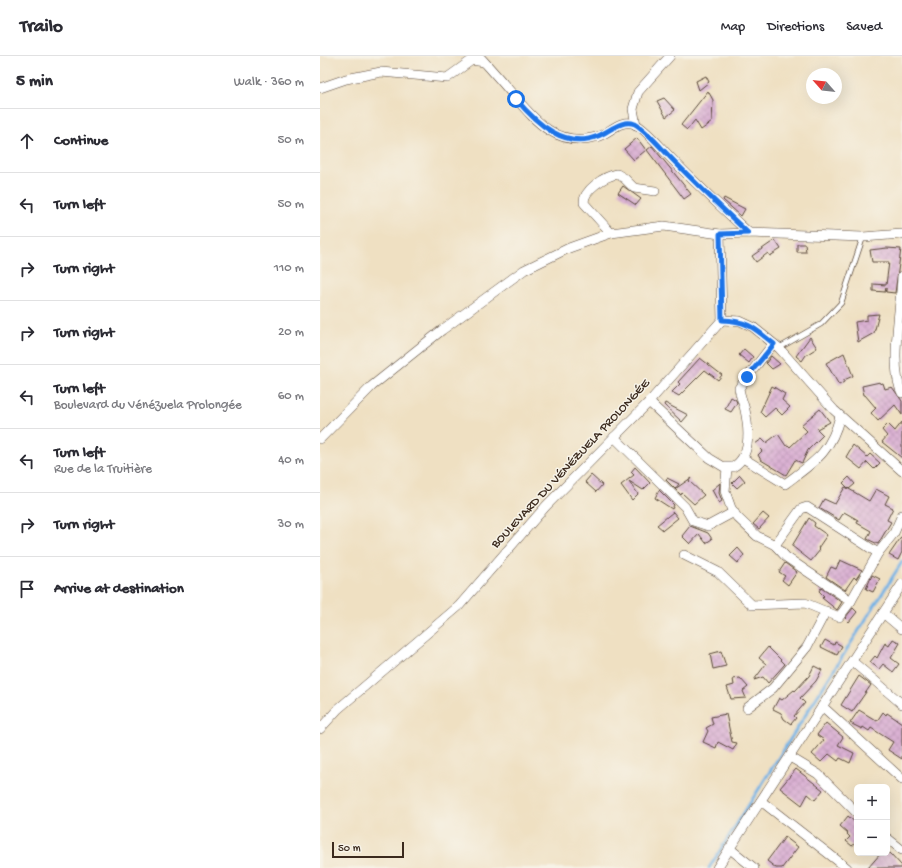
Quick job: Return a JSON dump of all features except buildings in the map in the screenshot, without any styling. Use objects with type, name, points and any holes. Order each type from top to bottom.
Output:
[{"type":"street","points":[[636,125],[633,109],[638,92],[670,56]]},
{"type":"street","points":[[320,88],[346,79],[381,72],[447,78],[472,60],[481,59],[530,116],[542,127],[555,134],[568,138],[584,139],[597,137],[623,124],[636,125],[655,141],[748,233]]},
{"type":"street","points":[[611,233],[584,203],[586,196],[591,189],[607,178],[617,174],[624,178],[634,188],[654,191]]},
{"type":"street","points":[[320,439],[372,386],[431,338],[524,270],[569,248],[611,233],[664,226],[720,234],[748,233],[863,237],[902,234]]},
{"type":"street","points":[[720,234],[722,320],[740,321],[753,327],[776,346],[840,416],[889,457],[902,471]]},
{"type":"street","points":[[902,276],[897,346],[898,384],[902,393]]},
{"type":"street","name":"BOULEVARD DU VÉNÉZUELA PROLONGÉE","points":[[320,730],[338,709],[459,606],[546,506],[649,402],[722,320]]},
{"type":"street","points":[[649,402],[709,458],[727,468],[733,467],[743,458],[747,450],[747,427],[739,388],[776,346]]},
{"type":"street","points":[[743,458],[785,484],[820,458],[836,432],[840,416]]},
{"type":"street","points":[[614,437],[685,507],[693,521],[708,526],[734,512]]},
{"type":"street","points":[[727,468],[725,491],[734,512],[757,536],[775,545],[786,556],[851,601]]},
{"type":"street","points":[[775,545],[801,509],[807,507],[878,553]]},
{"type":"street","points":[[684,555],[718,572],[752,605],[805,603],[839,617],[851,601],[878,553],[894,533],[902,515]]},
{"type":"street","points":[[717,868],[822,706],[853,662],[902,584]]},
{"type":"street","points":[[747,708],[774,688],[802,653],[826,611]]},
{"type":"street","points":[[883,613],[902,629]]},
{"type":"street","points":[[853,662],[902,704]]},
{"type":"street","points":[[822,706],[902,779]]},
{"type":"street","points":[[790,757],[818,774],[854,810]]},
{"type":"street","points":[[761,801],[847,868]]},
{"type":"street","points":[[890,840],[902,850]]},
{"type":"street","points":[[729,848],[754,868]]},
{"type":"lane","points":[[776,346],[821,324],[841,304],[863,237]]},
{"type":"waterway","points":[[709,868],[902,562]]},
{"type":"route","points":[[516,99],[530,116],[542,127],[555,134],[568,138],[584,139],[597,137],[618,125],[628,123],[636,125],[655,141],[748,233],[720,234],[722,320],[740,321],[753,327],[774,344],[747,377]]}]
